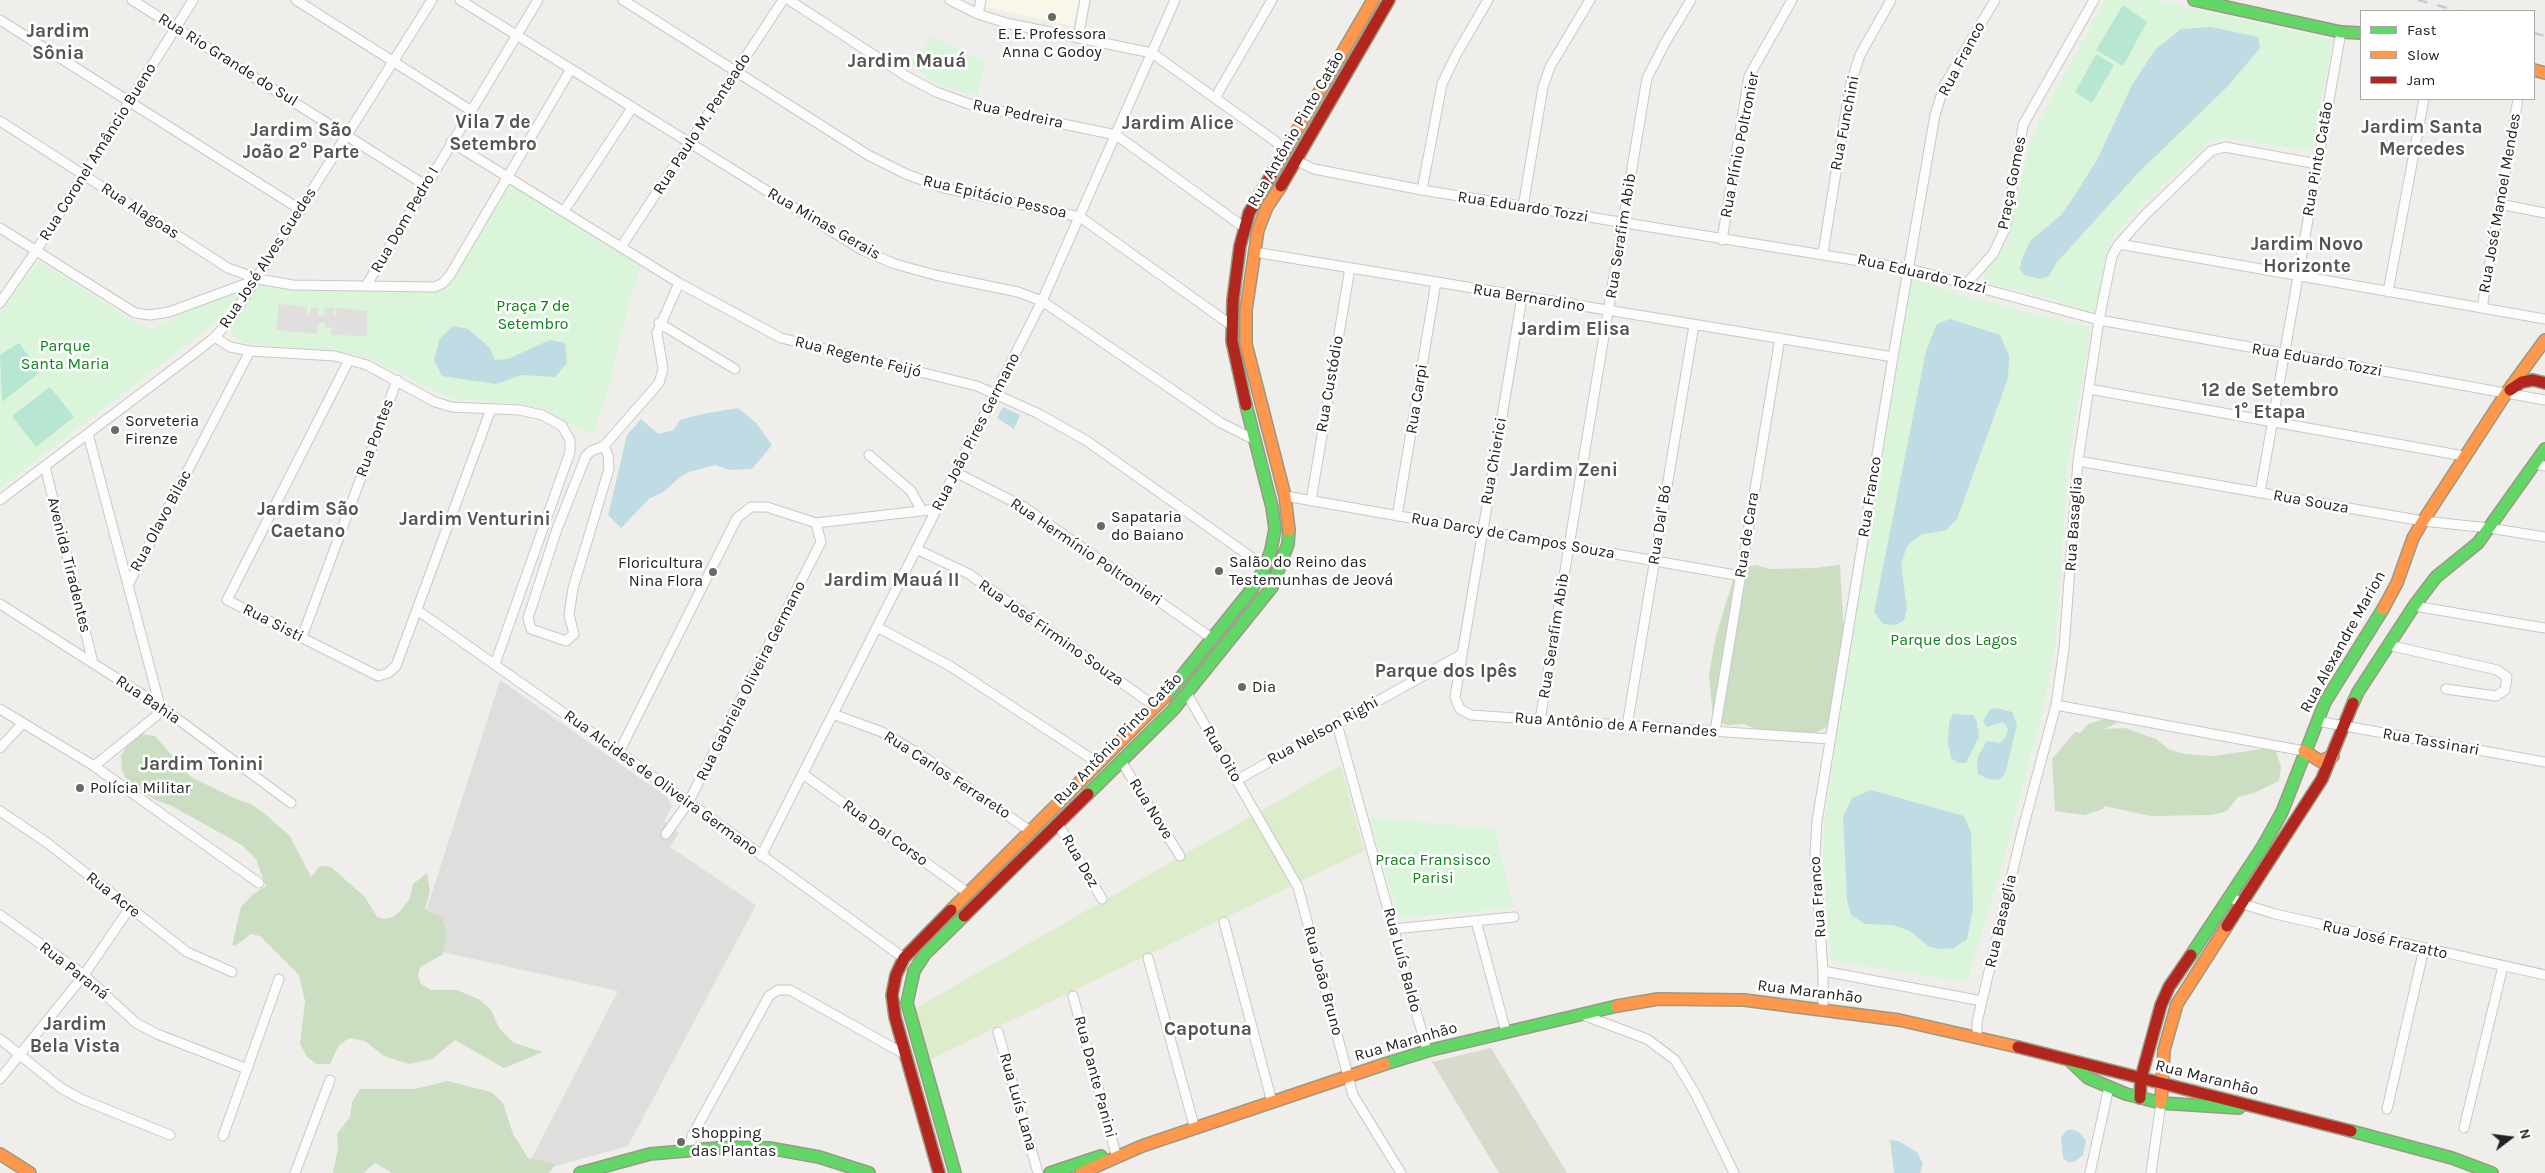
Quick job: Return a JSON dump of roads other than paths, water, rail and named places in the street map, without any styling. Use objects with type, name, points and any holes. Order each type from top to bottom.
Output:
[{"type":"main road","name":"Rua Antônio Pinto Catão","points":[[939,1173],[895,1017],[892,995],[896,975],[904,958],[1098,763],[1156,708],[1252,589],[1265,567],[1275,529],[1272,507],[1240,382],[1231,325],[1240,246],[1249,213],[1373,0]]},
{"type":"main road","name":"Rua Antônio Pinto Catão","points":[[955,1173],[907,1003],[914,971],[925,954],[1187,694],[1275,580],[1288,544],[1289,521],[1285,496],[1246,344],[1246,310],[1258,230],[1267,207],[1297,162],[1389,0]]},
{"type":"main road","points":[[2194,0],[2341,32],[2360,33]]},
{"type":"main road","name":"Rua Alexandre Marion","points":[[2140,1098],[2141,1078],[2161,1005],[2169,987],[2282,812],[2295,785],[2304,751],[2325,702],[2379,616],[2397,583],[2413,538],[2422,521],[2507,392],[2545,340]]},
{"type":"main road","points":[[2507,392],[2522,382],[2533,380],[2545,383]]},
{"type":"main road","points":[[1255,440],[1262,442],[1270,441]]},
{"type":"main road","points":[[2161,1103],[2169,1026],[2176,1004],[2308,804],[2333,756],[2358,692],[2414,606],[2436,577],[2478,543],[2540,465],[2545,449]]},
{"type":"main road","points":[[1209,666],[1217,648],[1212,639]]},
{"type":"main road","points":[[2304,751],[2320,760],[2333,756]]},
{"type":"main road","points":[[1098,763],[1103,772],[1108,774]]},
{"type":"main road","points":[[968,893],[972,902],[968,913]]},
{"type":"main road","name":"Rua Maranhão","points":[[1050,1173],[1119,1154],[1349,1075],[1427,1051],[1580,1014],[1658,999],[1704,998],[1744,1000],[1823,1009],[1899,1020],[1977,1037],[2397,1142],[2452,1158],[2492,1173]]},
{"type":"main road","points":[[2069,1060],[2088,1078],[2140,1098],[2161,1103],[2267,1110]]},
{"type":"main road","points":[[580,1173],[650,1154],[690,1149],[769,1148],[819,1157],[869,1173]]},
{"type":"main road","points":[[0,1154],[30,1173]]},
{"type":"main road","name":"Rua Maranhão","points":[[1081,1173],[1119,1154]]},
{"type":"street","name":"Rua Rio Grande do Sul","points":[[132,0],[425,184]]},
{"type":"street","name":"Rua Coronel Amâncio Bueno","points":[[0,303],[36,251],[193,0]]},
{"type":"street","points":[[296,0],[470,110]]},
{"type":"street","name":"Rua José Alves Guedes","points":[[0,500],[215,337],[232,317],[257,280],[432,0]]},
{"type":"street","name":"Rua Minas Gerais","points":[[460,0],[862,250],[895,264],[934,275],[1018,292],[1042,300],[1221,423],[1255,440]]},
{"type":"street","name":"Rua Dom Pedro I","points":[[366,286],[425,184],[538,0]]},
{"type":"street","name":"Rua Epitácio Pessoa","points":[[624,0],[868,155],[906,174],[944,188],[1080,217],[1231,325]]},
{"type":"street","name":"Rua Paulo M. Penteado","points":[[621,247],[783,0]]},
{"type":"street","name":"Rua Pedreira","points":[[789,0],[906,76],[936,92],[972,105],[1116,135],[1245,228]]},
{"type":"street","points":[[950,0],[978,14],[1006,23],[1152,53],[1284,150],[1284,159],[1288,162],[1297,162]]},
{"type":"street","points":[[978,14],[981,0]]},
{"type":"street","points":[[1078,38],[1085,0]]},
{"type":"street","name":"Rua João Pires Germano","points":[[761,856],[1042,300],[1175,0]]},
{"type":"street","points":[[1215,98],[1272,0]]},
{"type":"street","points":[[1422,190],[1442,84],[1456,55],[1488,0]]},
{"type":"street","points":[[1523,207],[1543,87],[1550,67],[1590,0]]},
{"type":"street","name":"Rua Serafim Abib","points":[[1540,720],[1648,78],[1664,43],[1691,0]]},
{"type":"street","name":"Rua Plínio Poltronier","points":[[1722,240],[1749,76],[1792,0]]},
{"type":"street","name":"Rua Funchini","points":[[1824,253],[1850,86],[1860,55],[1890,0]]},
{"type":"street","name":"Rua Franco","points":[[1823,1009],[1823,971],[1815,855],[1817,821],[1935,115],[1944,86],[1995,0]]},
{"type":"street","name":"Praça Gomes","points":[[1967,283],[1993,254],[2005,228],[2023,125],[2094,0]]},
{"type":"street","points":[[0,20],[301,210]]},
{"type":"street","name":"Rua Pinto Catão","points":[[2260,493],[2341,32]]},
{"type":"street","points":[[508,176],[571,69]]},
{"type":"street","points":[[2388,292],[2424,100]]},
{"type":"street","name":"Rua José Manoel Mendes","points":[[2482,308],[2518,100]]},
{"type":"street","points":[[564,211],[632,108]]},
{"type":"street","name":"Rua Alagoas","points":[[0,121],[228,268],[257,280],[293,285],[435,287],[443,283],[508,176]]},
{"type":"street","name":"Rua Regente Feijó","points":[[451,142],[678,282],[782,338],[996,392],[1087,442],[1265,567]]},
{"type":"street","name":"Rua Basaglia","points":[[1977,1037],[1977,1022],[2022,832],[2056,705],[2064,648],[2078,461],[2099,320],[2112,256],[2119,244],[2211,150],[2225,147],[2317,164]]},
{"type":"street","name":"Rua Eduardo Tozzi","points":[[1297,162],[1314,169],[1422,190],[1722,240],[1824,253],[1910,269],[2099,320],[2284,355],[2545,400]]},
{"type":"street","points":[[2500,204],[2545,213]]},
{"type":"street","points":[[0,228],[135,313],[150,315],[169,312],[257,280]]},
{"type":"street","points":[[2119,244],[2545,319]]},
{"type":"street","name":"Rua Bernardino","points":[[1254,252],[1894,357]]},
{"type":"street","name":"Rua Custódio","points":[[1311,501],[1350,268]]},
{"type":"street","points":[[604,446],[608,454],[609,469],[573,588],[569,615],[574,634],[566,641],[531,629],[528,618],[557,529],[586,456],[591,451],[604,446],[659,383],[663,369],[657,332],[659,323],[678,282]]},
{"type":"street","name":"Rua Carpi","points":[[1397,516],[1436,282]]},
{"type":"street","name":"Rua Chierici","points":[[1462,654],[1522,297]]},
{"type":"street","points":[[659,323],[735,369]]},
{"type":"street","name":"Rua Dal' Bó","points":[[1627,726],[1694,324]]},
{"type":"street","points":[[215,337],[230,347],[250,351],[335,356],[367,365],[435,402],[452,407],[519,410],[542,415],[562,426],[570,440],[570,452],[495,664]]},
{"type":"street","name":"Rua de Cara","points":[[1715,731],[1780,338]]},
{"type":"street","name":"Rua Olavo Bilac","points":[[128,585],[250,351]]},
{"type":"street","name":"Rua Sisti","points":[[349,360],[228,600],[378,676],[388,673],[396,666],[416,610]]},
{"type":"street","name":"Rua Pontes","points":[[302,637],[397,380]]},
{"type":"street","points":[[2089,389],[2464,456]]},
{"type":"street","points":[[416,610],[491,409]]},
{"type":"street","points":[[88,434],[160,706],[156,716],[94,766]]},
{"type":"street","points":[[869,455],[911,491],[922,511]]},
{"type":"street","name":"Rua Souza","points":[[2078,461],[2422,521],[2489,528],[2545,537]]},
{"type":"street","name":"Avenida Tiradentes","points":[[45,466],[93,663]]},
{"type":"street","name":"Rua Hermínio Poltronieri","points":[[956,472],[1024,507],[1212,639]]},
{"type":"street","name":"Rua Darcy de Campos Souza","points":[[1285,496],[1740,576]]},
{"type":"street","points":[[619,752],[737,518],[750,507],[767,508],[816,523],[937,509]]},
{"type":"street","name":"Rua Gabriela Oliveira Germano","points":[[666,834],[688,803],[821,542],[816,523]]},
{"type":"street","name":"Rua José Firmino Souza","points":[[916,549],[969,574],[1156,708]]},
{"type":"street","points":[[2414,606],[2545,628]]},
{"type":"street","name":"Rua Bahia","points":[[1,608],[160,706],[291,803]]},
{"type":"street","name":"Rua Alcides de Oliveira Germano","points":[[416,610],[619,752],[904,958]]},
{"type":"street","points":[[877,627],[950,666],[1098,763]]},
{"type":"street","points":[[2388,645],[2497,670],[2506,677],[2505,690],[2496,696],[2446,688]]},
{"type":"street","name":"Rua Antônio de A Fernandes","points":[[1462,654],[1455,697],[1460,709],[1470,715],[1831,739]]},
{"type":"street","name":"Rua Nelson Righi","points":[[1237,780],[1462,654]]},
{"type":"street","name":"Rua Oito","points":[[1187,694],[1298,886]]},
{"type":"street","points":[[2056,705],[2304,751]]},
{"type":"street","points":[[0,709],[94,766],[259,883]]},
{"type":"street","name":"Rua Carlos Ferrareto","points":[[833,714],[882,732],[916,752],[1030,831]]},
{"type":"street","name":"Rua Tassinari","points":[[2317,721],[2545,762]]},
{"type":"street","points":[[0,748],[23,723]]},
{"type":"street","name":"Rua Luís Baldo","points":[[1337,724],[1427,1051]]},
{"type":"street","name":"Rua Nove","points":[[1121,761],[1180,856]]},
{"type":"street","name":"Rua Dal Corso","points":[[803,774],[968,893]]},
{"type":"street","name":"Rua Acre","points":[[0,811],[46,842],[187,952],[232,972]]},
{"type":"street","name":"Rua Dez","points":[[1058,824],[1102,899]]},
{"type":"street","name":"Rua João Bruno","points":[[1298,886],[1353,1095],[1401,1173]]},
{"type":"street","name":"Rua José Frazatto","points":[[2228,896],[2242,904],[2275,914],[2545,975]]},
{"type":"street","points":[[0,1079],[84,975],[129,908]]},
{"type":"street","name":"Rua Paraná","points":[[0,915],[84,975],[136,1023],[157,1034],[247,1069]]},
{"type":"street","points":[[1393,929],[1514,917]]},
{"type":"street","points":[[1476,921],[1506,1032]]},
{"type":"street","points":[[1224,922],[1272,1102]]},
{"type":"street","points":[[2387,1109],[2424,949]]},
{"type":"street","points":[[1148,958],[1194,1129]]},
{"type":"street","points":[[2464,1128],[2504,966]]},
{"type":"street","points":[[1823,971],[1982,1001]]},
{"type":"street","points":[[223,1136],[279,979]]},
{"type":"street","points":[[690,1149],[692,1136],[769,996],[778,990],[790,990],[906,1055]]},
{"type":"street","name":"Rua Dante Panini","points":[[1073,996],[1119,1154]]},
{"type":"street","points":[[1580,1014],[1647,1039],[1675,1060],[1696,1095],[1734,1173]]},
{"type":"street","name":"Rua Luís Lana","points":[[998,1032],[1038,1173]]},
{"type":"street","points":[[0,1039],[61,1088],[81,1099],[170,1135]]},
{"type":"street","points":[[295,1173],[330,1080]]},
{"type":"street","points":[[2090,1173],[2109,1087]]},
{"type":"street","points":[[2151,1173],[2161,1103]]},
{"type":"water","points":[[2211,27],[2258,37],[2260,48],[2227,87],[2138,173],[2057,262],[2049,276],[2040,279],[2024,275],[2020,269],[2021,262],[2030,241],[2061,215],[2075,195],[2097,160],[2132,85],[2155,50],[2181,29]]},
{"type":"water","points":[[1950,319],[2000,335],[2009,356],[2008,378],[1957,519],[1946,530],[1920,535],[1907,546],[1901,564],[1907,609],[1904,620],[1896,625],[1883,624],[1874,612],[1926,351],[1937,324]]},
{"type":"water","points":[[453,326],[468,329],[490,348],[495,360],[508,359],[550,340],[565,343],[567,363],[555,377],[521,375],[496,384],[442,376],[434,360],[440,338]]},
{"type":"water","points":[[1003,407],[1020,415],[1014,429],[997,418]]},
{"type":"water","points":[[738,408],[756,423],[772,445],[752,469],[730,470],[715,465],[689,472],[680,477],[665,491],[649,499],[621,528],[608,515],[627,435],[641,419],[658,434],[674,430],[680,420]]},
{"type":"water","points":[[1997,708],[2012,712],[2017,725],[2005,774],[1999,780],[1988,779],[1978,774],[1977,766],[1978,756],[1987,741],[2000,743],[2006,737],[2008,730],[2002,722],[1987,727],[1983,721],[1990,709]]},
{"type":"water","points":[[1953,714],[1973,715],[1977,722],[1979,737],[1966,763],[1958,763],[1951,758],[1948,743],[1949,723]]},
{"type":"water","points":[[1871,790],[1964,816],[1971,832],[1973,910],[1967,939],[1954,948],[1940,949],[1928,946],[1910,931],[1893,925],[1865,924],[1851,915],[1847,900],[1843,817],[1852,798]]},
{"type":"water","points":[[2072,1129],[2080,1133],[2086,1141],[2083,1155],[2074,1162],[2068,1162],[2063,1158],[2061,1138],[2066,1131]]},
{"type":"water","points":[[1890,1140],[1898,1141],[1917,1152],[1923,1164],[1920,1173],[1894,1173]]},
{"type":"railway","points":[[2418,0],[2454,10]]},
{"type":"railway","points":[[2535,33],[2545,36]]},
{"type":"place","name":"E. E. Professora Anna C Godoy","points":[[1052,17]]},
{"type":"place","name":"Sorveteria Firenze","points":[[115,430]]},
{"type":"place","name":"Sapataria do Baiano","points":[[1101,526]]},
{"type":"place","name":"Salão do Reino das Testemunhas de Jeová","points":[[1219,571]]},
{"type":"place","name":"Floricultura Nina Flora","points":[[713,572]]},
{"type":"place","name":"Dia","points":[[1242,687]]},
{"type":"place","name":"Polícia Militar","points":[[80,788]]},
{"type":"place","name":"Shopping das Plantas","points":[[681,1142]]},
{"type":"district","name":"Jardim Sônia","points":[[58,43]]},
{"type":"district","name":"Jardim Mauá","points":[[907,62]]},
{"type":"district","name":"Jardim Alice","points":[[1178,124]]},
{"type":"district","name":"Vila 7 de Setembro","points":[[493,134]]},
{"type":"district","name":"Jardim Santa Mercedes","points":[[2422,139]]},
{"type":"district","name":"Jardim São João 2° Parte","points":[[301,142]]},
{"type":"district","name":"Jardim Novo Horizonte","points":[[2307,256]]},
{"type":"district","name":"Jardim Elisa","points":[[1574,330]]},
{"type":"district","name":"12 de Setembro 1° Etapa","points":[[2270,402]]},
{"type":"district","name":"Jardim Zeni","points":[[1564,471]]},
{"type":"district","name":"Jardim Venturini","points":[[475,520]]},
{"type":"district","name":"Jardim São Caetano","points":[[308,521]]},
{"type":"district","name":"Jardim Mauá II","points":[[892,581]]},
{"type":"district","name":"Parque dos Ipês","points":[[1446,672]]},
{"type":"district","name":"Jardim Tonini","points":[[202,765]]},
{"type":"district","name":"Capotuna","points":[[1208,1030]]},
{"type":"district","name":"Jardim Bela Vista","points":[[75,1036]]},
{"type":"park label","name":"Praça 7 de Setembro","points":[[533,315]]},
{"type":"park label","name":"Parque Santa Maria","points":[[65,355]]},
{"type":"park label","name":"Parque dos Lagos","points":[[1954,640]]},
{"type":"park label","name":"Praca Fransisco Parisi","points":[[1433,869]]}]
